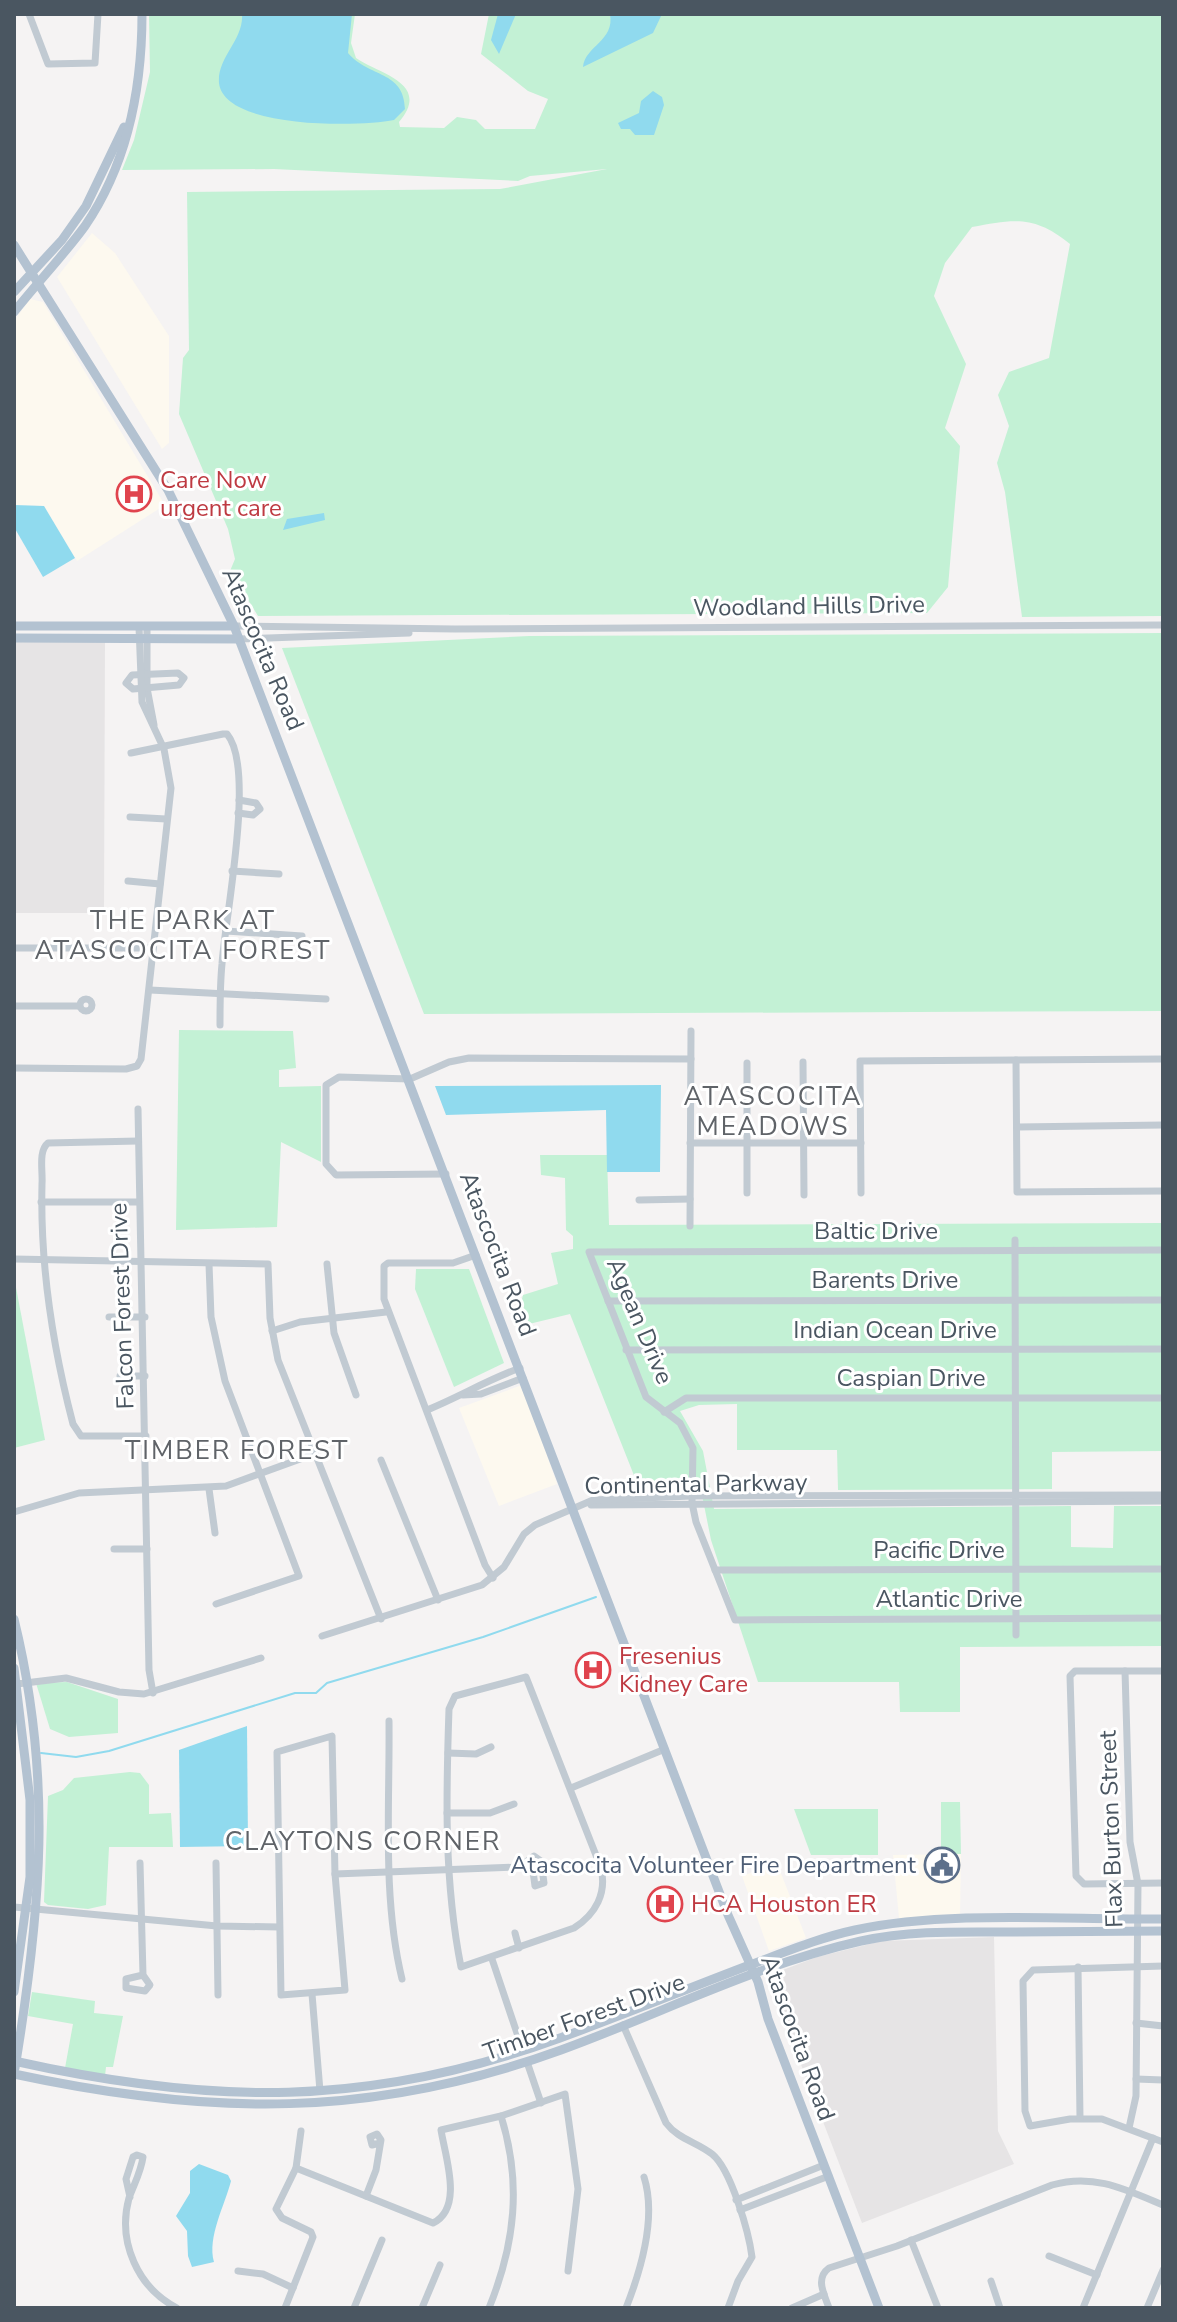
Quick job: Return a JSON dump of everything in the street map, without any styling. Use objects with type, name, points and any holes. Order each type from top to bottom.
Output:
[{"type":"main road","points":[[14,312],[75,238],[95,200],[134,109],[142,52],[142,14]]},
{"type":"main road","points":[[14,292],[95,200]]},
{"type":"main road","name":"Atascocita Road","points":[[14,245],[168,490],[234,626],[665,1749],[751,1965],[879,2308]]},
{"type":"main road","name":"Woodland Hills Drive","points":[[14,626],[234,626]]},
{"type":"main road","points":[[40,638],[42,626]]},
{"type":"main road","name":"Woodland Hills Drive","points":[[14,638],[239,639]]},
{"type":"main road","points":[[14,1619],[22,1682],[38,1761],[32,1909],[14,2067]]},
{"type":"main road","points":[[14,1668],[22,1682],[23,1741],[35,1802]]},
{"type":"main road","points":[[14,1992],[32,1909]]},
{"type":"main road","name":"Timber Forest Drive","points":[[14,2067],[131,2086],[244,2094],[320,2092],[415,2079],[523,2051],[835,1935],[899,1923],[1163,1919]]},
{"type":"main road","name":"Timber Forest Drive","points":[[14,2067],[129,2097],[245,2106],[321,2104],[418,2091],[527,2062],[835,1947],[880,1937],[948,1932],[1163,1931]]},
{"type":"main road","points":[[523,2051],[527,2062]]},
{"type":"main road","points":[[244,2094],[245,2106]]},
{"type":"street","points":[[29,14],[48,64],[95,63],[98,14]]},
{"type":"street","name":"Woodland Hills Drive","points":[[234,626],[455,629],[1163,625]]},
{"type":"street","points":[[14,1068],[126,1069],[137,1066],[141,1059],[171,774],[164,749],[156,735],[144,688],[143,627]]},
{"type":"street","name":"Woodland Hills Drive","points":[[239,639],[455,629]]},
{"type":"street","points":[[178,673],[184,678],[179,685],[144,688],[133,689],[126,683],[127,678],[143,674],[178,673]]},
{"type":"street","points":[[131,753],[164,749],[227,734],[234,747],[239,800],[220,1025]]},
{"type":"street","points":[[238,813],[253,815],[260,809],[256,803],[239,800]]},
{"type":"street","points":[[130,817],[166,819]]},
{"type":"street","points":[[232,871],[279,874]]},
{"type":"street","points":[[128,881],[160,884]]},
{"type":"street","points":[[226,931],[302,936]]},
{"type":"street","points":[[14,948],[153,948]]},
{"type":"street","points":[[150,990],[326,999]]},
{"type":"street","points":[[14,1006],[79,1006]]},
{"type":"street","points":[[690,1226],[691,1031]]},
{"type":"street","points":[[446,1174],[336,1175],[326,1164],[326,1085],[339,1077],[410,1079],[449,1062],[469,1058],[691,1059]]},
{"type":"street","points":[[861,1193],[860,1061],[1163,1059]]},
{"type":"street","points":[[1016,1060],[1017,1192],[1163,1191]]},
{"type":"street","points":[[803,1062],[804,1195]]},
{"type":"street","points":[[747,1063],[747,1193]]},
{"type":"street","name":"Falcon Forest Drive","points":[[138,1109],[139,1259],[145,1317],[147,1549],[153,1693]]},
{"type":"street","points":[[1018,1127],[1163,1125]]},
{"type":"street","points":[[138,1141],[54,1141],[44,1146],[41,1202],[44,1260],[57,1360],[73,1424],[81,1436],[146,1436]]},
{"type":"street","points":[[690,1143],[861,1143]]},
{"type":"street","points":[[639,1200],[690,1199]]},
{"type":"street","points":[[41,1202],[139,1202]]},
{"type":"street","points":[[1015,1240],[1016,1635]]},
{"type":"street","name":"Baltic Drive","points":[[589,1252],[1163,1250]]},
{"type":"street","name":"Agean Drive","points":[[589,1252],[646,1397],[680,1423],[693,1448],[692,1499],[735,1620]]},
{"type":"street","points":[[322,1636],[473,1589],[493,1578],[485,1565],[427,1410],[386,1312],[384,1266],[453,1263],[476,1255]]},
{"type":"street","points":[[14,1259],[139,1259],[268,1264],[272,1331],[278,1360],[381,1619]]},
{"type":"street","points":[[209,1264],[211,1317],[218,1356],[299,1576],[216,1604]]},
{"type":"street","points":[[327,1264],[338,1350],[356,1395]]},
{"type":"street","name":"Barents Drive","points":[[608,1301],[1163,1300]]},
{"type":"street","points":[[272,1331],[300,1322],[386,1312]]},
{"type":"street","points":[[109,1317],[145,1317]]},
{"type":"street","name":"Indian Ocean Drive","points":[[626,1350],[1163,1349]]},
{"type":"street","points":[[427,1410],[461,1396],[476,1384],[522,1373]]},
{"type":"street","points":[[120,1376],[145,1376]]},
{"type":"street","name":"Caspian Drive","points":[[664,1412],[686,1398],[1163,1398]]},
{"type":"street","points":[[14,1512],[79,1493],[209,1489],[261,1475],[314,1454]]},
{"type":"street","points":[[381,1460],[438,1600]]},
{"type":"street","points":[[209,1489],[215,1533]]},
{"type":"street","name":"Continental Parkway","points":[[1016,1499],[1163,1495]]},
{"type":"street","name":"Continental Parkway","points":[[493,1578],[504,1567],[528,1530],[544,1519],[573,1507],[596,1502],[692,1499],[1163,1501]]},
{"type":"street","points":[[114,1549],[147,1549]]},
{"type":"street","name":"Pacific Drive","points":[[715,1570],[1163,1569]]},
{"type":"street","name":"Atlantic Drive","points":[[735,1620],[1163,1618]]},
{"type":"street","points":[[22,1682],[66,1678],[119,1692],[153,1693],[261,1658]]},
{"type":"street","points":[[1163,1671],[1076,1671],[1070,1676],[1079,1881],[1163,1883]]},
{"type":"street","name":"Flax Burton Street","points":[[1125,1671],[1130,1842],[1138,1884],[1135,1920],[1136,2108],[1129,2128]]},
{"type":"street","points":[[526,1677],[571,1788],[601,1868],[604,1892],[588,1920],[492,1959],[461,1967],[450,1914],[447,1869],[448,1753],[452,1699],[526,1677]]},
{"type":"street","points":[[389,1721],[391,1871],[395,1934],[402,1979]]},
{"type":"street","points":[[332,1736],[335,1874],[345,1990],[281,1995],[279,1927],[277,1752],[332,1736]]},
{"type":"street","points":[[448,1753],[476,1754],[491,1747]]},
{"type":"street","points":[[571,1788],[665,1749]]},
{"type":"street","points":[[447,1813],[490,1813],[514,1804]]},
{"type":"street","points":[[140,1863],[143,1975]]},
{"type":"street","points":[[216,1863],[218,1995]]},
{"type":"street","points":[[335,1874],[524,1866]]},
{"type":"street","points":[[14,1907],[217,1926],[279,1927]]},
{"type":"street","points":[[515,1933],[519,1948]]},
{"type":"street","points":[[492,1959],[523,2051]]},
{"type":"street","points":[[1163,1966],[1078,1967],[1026,1973],[1023,1981],[1026,2119],[1036,2127],[1080,2118],[1110,2121],[1163,2142]]},
{"type":"street","points":[[1078,1967],[1080,2118]]},
{"type":"street","points":[[312,1994],[321,2104]]},
{"type":"street","points":[[620,2015],[666,2123],[678,2136],[716,2157],[740,2210],[752,2257],[735,2287],[728,2308]]},
{"type":"street","points":[[1136,2023],[1163,2026]]},
{"type":"street","points":[[527,2062],[541,2103]]},
{"type":"street","points":[[1136,2079],[1163,2080]]},
{"type":"street","points":[[296,2168],[433,2223],[445,2211],[451,2185],[441,2130],[501,2116],[565,2094],[578,2189],[568,2271]]},
{"type":"street","points":[[489,2308],[503,2273],[515,2209],[511,2151],[501,2116]]},
{"type":"street","points":[[285,2308],[313,2237],[311,2232],[282,2218],[276,2209],[296,2168],[301,2131]]},
{"type":"street","points":[[1083,2308],[1153,2138]]},
{"type":"street","points":[[366,2196],[375,2174],[380,2143]]},
{"type":"street","points":[[130,2197],[143,2157],[137,2155],[133,2157],[126,2179],[130,2197],[128,2231],[138,2274],[154,2294],[177,2308]]},
{"type":"street","points":[[736,2200],[824,2165]]},
{"type":"street","points":[[740,2210],[829,2176]]},
{"type":"street","points":[[626,2308],[635,2285],[646,2232],[648,2201],[644,2177]]},
{"type":"street","points":[[829,2308],[821,2277],[829,2268],[1070,2180],[1104,2182],[1163,2205]]},
{"type":"street","points":[[354,2308],[382,2240]]},
{"type":"street","points":[[911,2240],[938,2308]]},
{"type":"street","points":[[1049,2256],[1097,2275]]},
{"type":"street","points":[[422,2308],[440,2265]]},
{"type":"street","points":[[1147,2308],[1163,2270]]},
{"type":"street","points":[[238,2271],[263,2274],[293,2288]]},
{"type":"street","points":[[991,2281],[1000,2308]]},
{"type":"street","points":[[792,2308],[824,2294]]},
{"type":"shaded area","points":[[92,233],[115,253],[169,336],[169,443],[162,449],[57,277]]},
{"type":"shaded area","points":[[30,299],[43,302],[165,505],[77,561],[44,506],[14,505],[14,321]]},
{"type":"shaded area","points":[[14,642],[105,642],[104,913],[14,913]]},
{"type":"shaded area","points":[[522,1385],[557,1484],[499,1506],[459,1408]]},
{"type":"shaded area","points":[[961,1854],[960,1916],[899,1918],[893,1855]]},
{"type":"shaded area","points":[[777,1863],[806,1938],[769,1951],[742,1876]]},
{"type":"shaded area","points":[[994,1937],[998,2131],[1014,2164],[862,2223],[767,1976],[817,1957],[882,1941]]},
{"type":"green space","points":[[149,14],[355,14],[351,43],[356,58],[398,81],[406,89],[408,109],[399,122],[400,127],[444,128],[457,117],[476,120],[485,129],[535,129],[548,99],[528,91],[481,54],[489,14],[1163,14],[1163,616],[1022,617],[1005,492],[997,463],[1009,426],[998,395],[1009,372],[1049,358],[1070,244],[1046,228],[1012,221],[972,227],[945,263],[934,296],[966,364],[945,428],[960,446],[948,587],[927,613],[258,616],[230,571],[235,559],[228,529],[179,414],[183,358],[189,350],[187,192],[500,189],[607,169],[530,176],[518,181],[274,169],[122,170],[134,140],[150,72]]},
{"type":"green space","points":[[1163,633],[1163,1011],[424,1014],[282,648],[529,636]]},
{"type":"green space","points":[[179,1030],[293,1031],[296,1068],[279,1070],[279,1087],[321,1086],[321,1162],[281,1142],[277,1227],[176,1230]]},
{"type":"green space","points":[[540,1155],[607,1155],[609,1225],[1163,1223],[1163,1451],[1052,1452],[1052,1489],[838,1490],[837,1450],[737,1450],[737,1404],[699,1405],[680,1411],[703,1451],[714,1509],[1071,1506],[1071,1547],[1113,1548],[1114,1506],[1163,1506],[1163,1646],[960,1647],[960,1712],[900,1712],[899,1682],[758,1682],[711,1540],[700,1485],[639,1488],[570,1314],[529,1324],[519,1311],[523,1295],[558,1284],[551,1253],[573,1249],[573,1236],[566,1230],[565,1178],[541,1175]]},
{"type":"green space","points":[[416,1269],[469,1269],[504,1363],[454,1387],[415,1289]]},
{"type":"green space","points":[[14,1277],[45,1440],[14,1448]]},
{"type":"green space","points":[[67,1682],[118,1699],[118,1733],[69,1737],[50,1729],[36,1683]]},
{"type":"green space","points":[[140,1773],[149,1785],[149,1814],[171,1813],[173,1847],[109,1847],[106,1905],[88,1909],[48,1905],[44,1902],[48,1796],[63,1790],[74,1778]]},
{"type":"green space","points":[[941,1802],[960,1802],[961,1854],[941,1854]]},
{"type":"green space","points":[[794,1809],[878,1809],[878,1855],[811,1855]]},
{"type":"green space","points":[[32,1992],[95,2001],[94,2013],[123,2016],[113,2067],[106,2067],[105,2076],[65,2068],[73,2024],[28,2016]]},
{"type":"water","points":[[242,14],[352,14],[348,53],[399,87],[405,109],[394,120],[353,124],[295,121],[267,117],[244,109],[227,98],[219,83],[222,65],[242,23]]},
{"type":"water","points":[[498,14],[516,14],[499,54],[491,40]]},
{"type":"water","points":[[610,14],[662,14],[653,33],[583,67],[589,54],[608,31]]},
{"type":"water","points":[[653,91],[662,97],[664,105],[654,135],[635,135],[630,129],[621,129],[618,123],[639,113],[641,101]]},
{"type":"water","points":[[14,505],[44,506],[75,558],[43,577],[14,527]]},
{"type":"water","points":[[324,513],[325,520],[283,530],[287,519]]},
{"type":"water","points":[[661,1085],[660,1172],[607,1172],[606,1110],[446,1115],[435,1086]]},
{"type":"water","points":[[247,1726],[248,1846],[180,1847],[179,1750]]},
{"type":"water","points":[[199,2164],[228,2175],[231,2181],[215,2232],[214,2262],[192,2267],[188,2256],[187,2231],[176,2216],[190,2193],[190,2171]]},
{"type":"waterway","points":[[41,1753],[76,1757],[109,1751],[295,1693],[316,1693],[327,1683],[483,1637],[596,1597]]},
{"type":"place","name":"Care Now urgent care","points":[[134,494]]},
{"type":"place","name":"Fresenius Kidney Care","points":[[593,1670]]},
{"type":"place","name":"Atascocita Volunteer Fire Department","points":[[942,1865]]},
{"type":"place","name":"HCA Houston ER","points":[[665,1904]]},
{"type":"district","name":"THE PARK AT ATASCOCITA FOREST","points":[[183,935]]},
{"type":"district","name":"ATASCOCITA MEADOWS","points":[[773,1111]]},
{"type":"district","name":"TIMBER FOREST","points":[[237,1450]]},
{"type":"district","name":"CLAYTONS CORNER","points":[[363,1841]]}]
